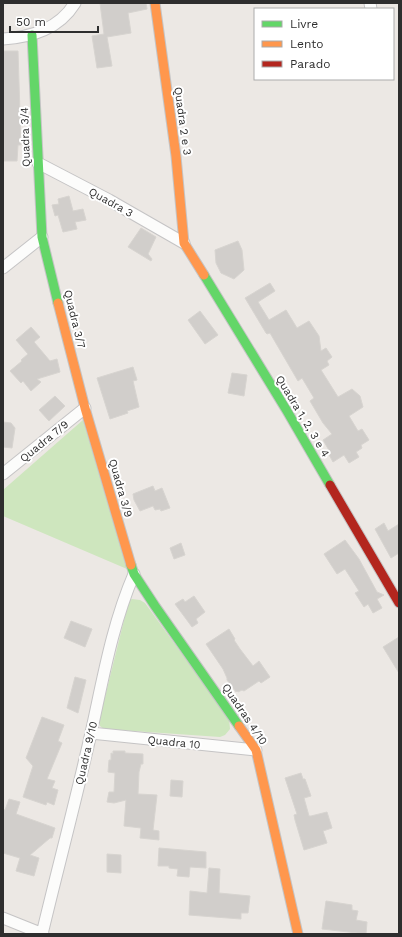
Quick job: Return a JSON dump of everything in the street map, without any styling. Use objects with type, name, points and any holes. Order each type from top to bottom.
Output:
[{"type":"street","points":[[3,39],[32,35],[47,29],[60,20],[76,3]]},
{"type":"street","name":"Quadra 2 e 3","points":[[155,3],[176,156],[184,243]]},
{"type":"street","name":"Quadra 3/4","points":[[32,35],[42,237]]},
{"type":"street","name":"Quadra 3","points":[[38,163],[109,200],[184,243]]},
{"type":"street","points":[[3,268],[42,237]]},
{"type":"street","name":"Quadra 3/7","points":[[42,237],[85,408]]},
{"type":"street","name":"Quadra 1, 2, 3 e 4","points":[[184,243],[287,411],[399,603]]},
{"type":"street","name":"Quadra 7/9","points":[[3,474],[85,408]]},
{"type":"street","name":"Quadra 3/9","points":[[85,408],[134,574]]},
{"type":"street","name":"Quadra 9/10","points":[[42,934],[91,733],[102,680],[123,600],[134,574]]},
{"type":"street","name":"Quadras 4/10","points":[[134,574],[256,750],[298,934]]},
{"type":"street","name":"Quadra 10","points":[[91,733],[256,750]]},
{"type":"street","points":[[3,918],[42,934]]},
{"type":"green space","points":[[83,420],[127,569],[3,516],[3,490]]},
{"type":"green space","points":[[129,600],[140,600],[145,603],[229,719],[230,729],[225,735],[220,737],[104,729],[100,726],[99,721]]},
{"type":"building","points":[[100,3],[146,3],[147,9],[128,13],[131,33],[107,37],[112,66],[97,68],[92,36],[104,34]]},
{"type":"building","points":[[3,51],[18,51],[21,145],[18,145],[17,161],[4,161]]},
{"type":"building","points":[[69,196],[73,211],[83,209],[86,220],[75,222],[77,229],[63,232],[58,215],[55,216],[52,205],[59,204],[58,199]]},
{"type":"building","points":[[141,228],[156,237],[148,254],[152,259],[151,261],[128,247]]},
{"type":"building","points":[[238,241],[242,250],[244,270],[234,279],[221,273],[216,263],[215,250]]},
{"type":"building","points":[[270,283],[275,291],[258,302],[269,320],[286,310],[297,328],[309,321],[319,336],[321,351],[326,348],[332,357],[327,361],[329,365],[321,370],[338,397],[352,389],[360,396],[363,407],[349,416],[358,431],[362,429],[369,440],[361,445],[362,448],[356,452],[359,457],[349,463],[344,455],[333,462],[328,453],[330,452],[323,440],[332,434],[323,423],[310,401],[314,398],[302,378],[298,381],[270,333],[266,333],[245,298]]},
{"type":"building","points":[[200,311],[218,335],[205,344],[188,320]]},
{"type":"building","points":[[31,327],[40,337],[34,342],[50,361],[57,359],[60,372],[37,379],[41,382],[31,391],[23,381],[21,383],[10,371],[28,354],[16,340]]},
{"type":"building","points":[[133,367],[137,380],[133,381],[139,407],[127,411],[128,413],[110,419],[97,378]]},
{"type":"building","points":[[232,373],[247,375],[244,396],[228,393]]},
{"type":"building","points":[[55,396],[65,406],[49,421],[39,410]]},
{"type":"building","points":[[3,422],[11,423],[15,428],[12,448],[3,447]]},
{"type":"building","points":[[153,486],[155,491],[162,488],[170,508],[161,511],[160,509],[155,510],[153,506],[140,511],[134,500],[133,494]]},
{"type":"building","points":[[384,523],[388,531],[399,524],[399,553],[391,558],[375,529]]},
{"type":"building","points":[[345,540],[359,559],[377,592],[384,595],[377,599],[382,608],[373,613],[368,604],[364,607],[355,593],[359,591],[345,569],[337,574],[324,554]]},
{"type":"building","points":[[181,543],[185,555],[174,559],[170,548]]},
{"type":"building","points":[[194,596],[205,612],[196,619],[198,623],[192,627],[175,604],[183,599],[185,602]]},
{"type":"building","points":[[71,621],[92,629],[85,647],[64,638]]},
{"type":"building","points":[[229,629],[235,639],[234,640],[253,666],[259,661],[270,677],[261,683],[259,681],[244,691],[242,690],[236,692],[227,680],[223,669],[206,644]]},
{"type":"building","points":[[399,637],[399,673],[383,647]]},
{"type":"building","points":[[75,677],[86,680],[78,713],[67,708]]},
{"type":"building","points":[[42,717],[64,725],[58,741],[62,743],[47,779],[55,781],[52,788],[58,790],[54,805],[47,802],[46,805],[23,797],[33,766],[26,758]]},
{"type":"building","points":[[113,751],[143,754],[143,764],[141,764],[139,772],[138,794],[157,795],[153,830],[159,831],[159,840],[140,838],[141,828],[124,826],[126,800],[114,803],[107,802],[109,792],[114,792],[115,773],[108,772],[109,760],[111,760],[111,753],[113,754]]},
{"type":"building","points":[[301,773],[303,779],[305,779],[311,796],[304,798],[309,816],[327,812],[332,828],[323,831],[327,843],[304,850],[294,815],[297,814],[285,778]]},
{"type":"building","points":[[171,780],[183,781],[182,797],[170,796]]},
{"type":"building","points":[[9,799],[20,802],[16,814],[55,828],[52,838],[50,838],[30,855],[39,858],[34,876],[16,871],[20,858],[3,853],[3,809],[5,810]]},
{"type":"building","points":[[159,848],[206,852],[206,868],[190,867],[189,877],[177,876],[178,869],[169,868],[169,866],[158,866]]},
{"type":"building","points":[[107,854],[121,855],[121,873],[107,872]]},
{"type":"building","points":[[209,868],[220,869],[219,893],[250,896],[248,913],[241,913],[241,919],[189,915],[190,891],[207,893]]},
{"type":"building","points":[[326,901],[352,905],[352,910],[358,911],[356,920],[367,922],[366,934],[322,929]]},
{"type":"traffic: fast","points":[[32,35],[42,237],[58,303]]},
{"type":"traffic: fast","points":[[204,275],[287,411],[330,485]]},
{"type":"traffic: fast","points":[[131,565],[134,574],[155,606],[239,726]]},
{"type":"traffic: slow","points":[[155,3],[176,156],[184,243],[204,275]]},
{"type":"traffic: slow","points":[[58,303],[85,408],[131,565]]},
{"type":"traffic: slow","points":[[239,726],[256,750],[298,934]]},
{"type":"traffic: jam","points":[[330,485],[399,603]]}]
